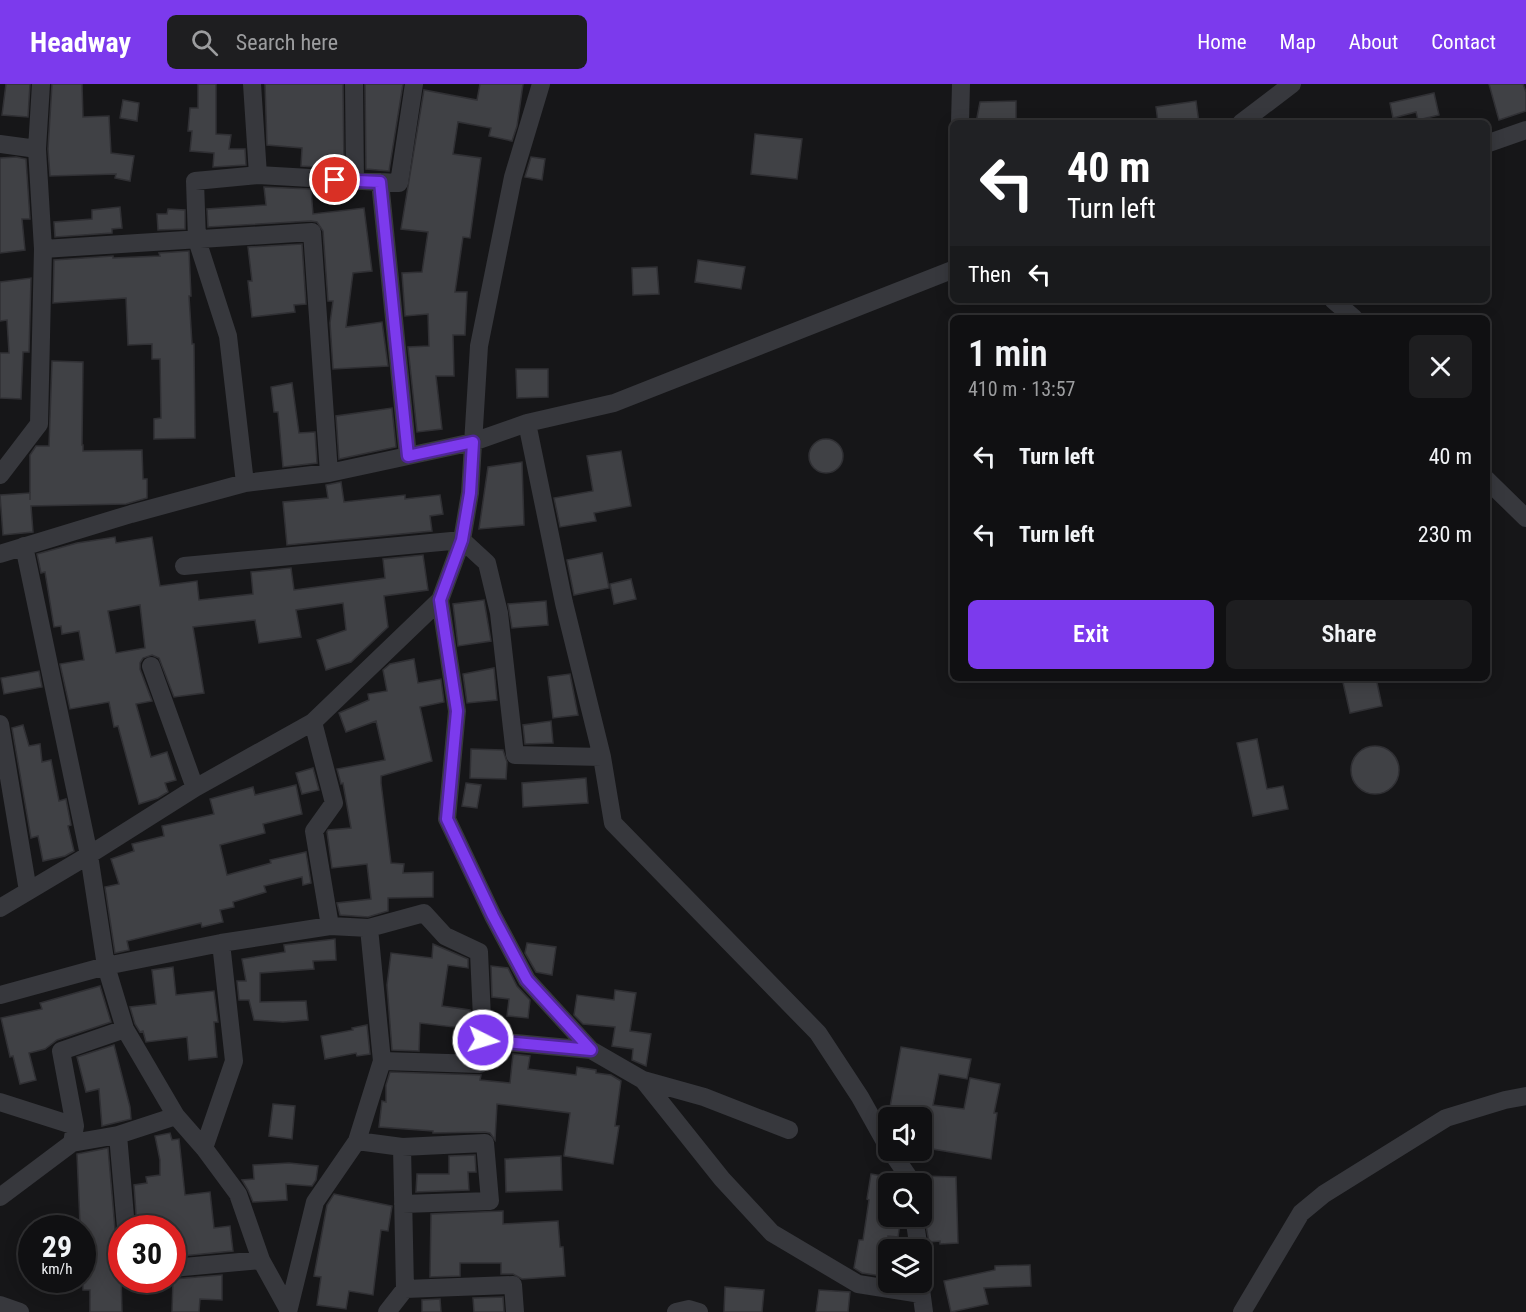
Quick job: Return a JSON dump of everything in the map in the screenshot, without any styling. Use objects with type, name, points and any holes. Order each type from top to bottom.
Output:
[{"type":"street","points":[[0,475],[39,424],[43,249],[37,149],[41,84]]},
{"type":"street","points":[[252,84],[258,175]]},
{"type":"street","points":[[354,84],[355,181]]},
{"type":"street","points":[[245,483],[228,336],[197,240],[195,181],[258,175],[399,183],[414,84]]},
{"type":"street","points":[[0,908],[195,788],[313,722],[440,600],[462,540],[470,493],[479,346],[513,177],[540,84]]},
{"type":"street","points":[[960,120],[961,84]]},
{"type":"street","points":[[1245,120],[1292,84]]},
{"type":"street","points":[[1490,143],[1526,130]]},
{"type":"street","points":[[0,144],[37,149]]},
{"type":"street","points":[[380,182],[408,456]]},
{"type":"street","points":[[43,249],[312,232],[329,473]]},
{"type":"street","points":[[1,548],[24,546],[245,483],[329,473],[473,442],[527,423],[614,403],[950,271]]},
{"type":"street","points":[[1336,303],[1350,315]]},
{"type":"street","points":[[527,423],[564,603],[602,757],[613,824],[818,1033],[878,1129]]},
{"type":"street","points":[[1490,483],[1526,518]]},
{"type":"street","points":[[184,566],[462,540],[487,563],[499,613],[515,754],[602,757]]},
{"type":"street","points":[[24,546],[89,855],[106,966],[125,1029],[176,1116],[204,1148],[238,1194],[261,1260],[288,1311]]},
{"type":"street","points":[[440,600],[457,711],[447,819],[493,916],[527,980],[591,1050],[643,1080],[704,1097],[789,1130]]},
{"type":"street","points":[[151,666],[195,788]]},
{"type":"street","points":[[313,722],[334,803],[314,831],[330,926]]},
{"type":"street","points":[[0,724],[28,891]]},
{"type":"street","points":[[0,995],[106,966],[330,926],[369,928],[424,913],[445,936],[479,952],[483,1040],[480,1064],[382,1061]]},
{"type":"street","points":[[288,1311],[315,1202],[357,1142],[382,1061],[369,928]]},
{"type":"street","points":[[204,1148],[234,1061],[221,944]]},
{"type":"street","points":[[74,1134],[61,1051],[125,1029]]},
{"type":"street","points":[[483,1040],[591,1050]]},
{"type":"street","points":[[643,1080],[722,1179],[772,1233],[858,1284],[878,1285]]},
{"type":"street","points":[[1242,1312],[1301,1213],[1324,1194],[1446,1118],[1526,1096]]},
{"type":"street","points":[[0,1102],[74,1134],[118,1135],[176,1116]]},
{"type":"street","points":[[0,1197],[74,1134]]},
{"type":"street","points":[[118,1135],[125,1215]]},
{"type":"street","points":[[357,1142],[402,1147],[485,1143],[490,1201],[403,1204]]},
{"type":"street","points":[[387,1312],[405,1289],[402,1147]]},
{"type":"street","points":[[186,1267],[261,1260]]},
{"type":"street","points":[[405,1289],[513,1285],[515,1312]]},
{"type":"street","points":[[922,1293],[924,1312]]},
{"type":"street","points":[[0,1305],[20,1312]]},
{"type":"street","points":[[676,1312],[689,1309],[699,1312]]},
{"type":"building","points":[[6,84],[30,84],[28,117],[2,115]]},
{"type":"building","points":[[52,84],[82,84],[83,117],[109,116],[111,153],[134,156],[130,181],[115,178],[116,174],[50,176],[48,149]]},
{"type":"building","points":[[198,84],[216,84],[216,134],[231,135],[229,149],[245,149],[246,165],[213,167],[214,153],[190,151],[192,131],[188,131],[190,108],[198,108]]},
{"type":"building","points":[[265,84],[343,84],[344,169],[301,166],[302,148],[267,145]]},
{"type":"building","points":[[365,84],[403,84],[389,171],[366,169]]},
{"type":"building","points":[[480,84],[523,84],[517,126],[512,141],[489,136],[491,128],[458,122],[453,154],[481,158],[470,238],[463,237],[455,292],[467,292],[465,335],[453,335],[454,376],[436,376],[442,429],[417,432],[408,347],[429,346],[428,314],[405,316],[402,273],[422,272],[428,232],[401,229],[424,90],[477,100]]},
{"type":"building","points":[[1489,84],[1523,84],[1526,92],[1526,111],[1499,120]]},
{"type":"building","points":[[1434,93],[1439,115],[1418,120],[1416,112],[1393,118],[1390,103]]},
{"type":"building","points":[[123,100],[139,103],[137,121],[120,118]]},
{"type":"building","points":[[1016,101],[1016,120],[977,120],[980,102]]},
{"type":"building","points":[[1196,101],[1199,120],[1158,120],[1156,107]]},
{"type":"building","points":[[755,134],[802,139],[797,179],[751,174]]},
{"type":"building","points":[[531,157],[545,159],[542,180],[525,177]]},
{"type":"building","points":[[0,158],[26,159],[30,219],[22,219],[25,250],[0,253]]},
{"type":"building","points":[[264,187],[311,189],[313,214],[364,208],[372,271],[353,273],[346,327],[382,322],[388,366],[333,369],[330,323],[333,301],[328,301],[323,231],[317,222],[208,227],[207,209],[266,205]]},
{"type":"building","points":[[120,207],[122,228],[112,229],[112,233],[55,237],[54,222],[92,219],[92,210]]},
{"type":"building","points":[[168,209],[185,210],[185,229],[158,230],[157,214],[167,214]]},
{"type":"building","points":[[302,244],[306,304],[294,305],[295,312],[252,317],[248,281],[252,281],[248,247]]},
{"type":"building","points":[[189,251],[191,296],[189,296],[192,344],[194,344],[195,438],[154,439],[154,419],[161,418],[160,359],[152,359],[152,344],[128,345],[126,298],[53,303],[54,260],[160,256],[159,253]]},
{"type":"building","points":[[698,260],[745,267],[741,289],[695,282]]},
{"type":"building","points":[[657,267],[659,294],[633,295],[632,268]]},
{"type":"building","points":[[31,278],[29,352],[23,352],[21,399],[0,398],[0,353],[9,353],[7,320],[0,321],[0,282]]},
{"type":"building","points":[[52,361],[83,362],[83,451],[142,450],[143,479],[147,479],[147,498],[126,504],[31,506],[33,532],[3,535],[0,495],[30,493],[30,455],[36,446],[49,446]]},
{"type":"building","points":[[516,369],[548,369],[548,397],[517,398]]},
{"type":"building","points":[[292,383],[299,433],[315,432],[317,463],[283,467],[278,412],[274,412],[271,387]]},
{"type":"building","points":[[392,408],[396,447],[339,459],[336,416]]},
{"type":"building","points":[[826,439],[838,444],[843,456],[838,468],[826,473],[814,468],[809,456],[814,444]]},
{"type":"building","points":[[621,451],[631,506],[594,513],[596,521],[560,527],[554,498],[593,491],[587,456]]},
{"type":"building","points":[[522,462],[524,525],[479,529],[488,467]]},
{"type":"building","points":[[341,482],[344,502],[405,495],[405,499],[440,495],[443,514],[430,516],[432,531],[287,545],[283,502],[328,498],[326,485]]},
{"type":"building","points":[[115,537],[116,543],[152,537],[160,586],[197,581],[199,600],[253,594],[251,572],[291,568],[294,590],[385,578],[383,559],[423,555],[428,590],[384,596],[388,627],[351,662],[326,670],[317,640],[346,630],[343,603],[296,610],[301,637],[259,643],[255,620],[193,627],[204,693],[174,697],[159,658],[152,655],[143,658],[140,669],[152,701],[136,704],[151,757],[167,752],[176,780],[165,783],[168,792],[139,804],[118,726],[114,727],[109,702],[70,709],[60,664],[84,660],[79,631],[62,634],[61,626],[54,627],[45,572],[41,573],[37,554],[77,543]],"holes":[[[140,605],[145,648],[116,653],[108,611]]]},
{"type":"building","points":[[602,553],[609,588],[574,595],[567,560]]},
{"type":"building","points":[[631,579],[636,599],[614,604],[610,584]]},
{"type":"building","points":[[484,600],[491,641],[458,646],[453,604]]},
{"type":"building","points":[[546,601],[548,625],[512,628],[508,604]]},
{"type":"building","points":[[414,659],[418,683],[441,679],[444,702],[420,707],[432,761],[381,776],[381,783],[391,863],[404,864],[403,873],[433,872],[433,897],[388,898],[388,911],[368,917],[340,915],[337,903],[371,899],[367,864],[332,868],[327,832],[328,830],[351,828],[343,783],[341,784],[337,769],[385,760],[376,721],[346,732],[339,713],[369,700],[368,694],[387,691],[383,670],[390,664]]},
{"type":"building","points":[[494,668],[497,700],[467,703],[463,674]]},
{"type":"building","points":[[39,671],[42,687],[4,694],[1,678]]},
{"type":"building","points":[[570,674],[578,715],[553,718],[548,677]]},
{"type":"building","points":[[1343,681],[1377,681],[1382,706],[1350,713]]},
{"type":"building","points":[[551,721],[553,743],[525,744],[523,725]]},
{"type":"building","points":[[23,725],[29,746],[40,744],[42,762],[51,760],[59,801],[66,799],[71,825],[68,826],[74,851],[65,856],[43,861],[38,836],[31,838],[12,728]]},
{"type":"building","points":[[1257,739],[1267,789],[1283,786],[1288,809],[1253,816],[1237,743]]},
{"type":"building","points":[[1375,746],[1392,753],[1399,770],[1392,787],[1375,794],[1358,787],[1351,770],[1358,753]]},
{"type":"building","points":[[471,749],[503,750],[507,762],[506,779],[470,778]]},
{"type":"building","points":[[313,768],[319,790],[302,794],[296,773]]},
{"type":"building","points":[[586,778],[588,803],[523,807],[522,783]]},
{"type":"building","points":[[466,783],[481,785],[477,808],[462,806]]},
{"type":"building","points":[[296,785],[302,814],[263,824],[265,833],[220,845],[227,875],[271,863],[270,860],[306,852],[311,883],[303,885],[302,877],[264,886],[266,892],[233,902],[234,907],[220,910],[223,922],[202,927],[201,923],[127,941],[129,950],[115,953],[105,887],[119,884],[111,859],[134,851],[132,844],[164,836],[162,826],[214,814],[210,799],[253,787],[255,795]]},
{"type":"building","points":[[335,939],[336,960],[313,961],[314,969],[260,973],[260,1002],[306,1001],[308,1020],[283,1022],[254,1020],[249,1000],[239,1000],[237,981],[246,981],[242,959],[285,952],[284,945]]},
{"type":"building","points":[[527,943],[556,947],[552,975],[536,972],[525,953]]},
{"type":"building","points":[[433,944],[468,959],[468,968],[448,965],[442,1006],[470,1010],[471,1029],[420,1023],[419,1051],[392,1050],[387,985],[391,953],[432,958]]},
{"type":"building","points":[[491,966],[508,968],[517,986],[530,1000],[528,1018],[507,1016],[509,999],[492,997]]},
{"type":"building","points":[[173,967],[176,995],[214,991],[218,1022],[214,1022],[217,1057],[189,1060],[187,1037],[146,1042],[143,1031],[140,1032],[135,1024],[130,1007],[156,1004],[152,970]]},
{"type":"building","points":[[100,986],[111,1022],[57,1040],[45,1049],[29,1053],[36,1080],[20,1084],[13,1056],[10,1057],[1,1018],[42,1009],[40,1003]]},
{"type":"building","points":[[615,990],[636,993],[630,1031],[651,1034],[646,1066],[632,1060],[633,1049],[612,1046],[615,1027],[583,1024],[574,1015],[577,995],[614,1000]]},
{"type":"building","points":[[367,1025],[370,1054],[357,1056],[356,1053],[325,1059],[321,1036]]},
{"type":"building","points":[[114,1045],[131,1119],[102,1126],[99,1089],[86,1092],[77,1057]]},
{"type":"building","points":[[901,1047],[971,1059],[967,1079],[939,1074],[933,1105],[964,1109],[970,1078],[1000,1084],[994,1113],[997,1113],[991,1159],[932,1149],[932,1107],[890,1107]]},
{"type":"building","points":[[513,1054],[530,1056],[528,1069],[576,1075],[577,1067],[596,1070],[596,1073],[611,1075],[621,1081],[615,1126],[619,1126],[613,1164],[564,1156],[570,1113],[497,1104],[495,1140],[490,1133],[485,1132],[433,1133],[433,1131],[379,1127],[382,1101],[386,1102],[386,1085],[390,1072],[481,1075],[480,1080],[510,1083]]},
{"type":"building","points":[[273,1104],[295,1106],[292,1139],[269,1136]]},
{"type":"building","points":[[170,1133],[172,1140],[179,1139],[185,1195],[210,1192],[214,1228],[230,1226],[233,1251],[186,1256],[186,1215],[136,1215],[134,1185],[147,1183],[146,1177],[160,1175],[160,1160],[155,1136]]},
{"type":"building","points":[[108,1148],[114,1215],[108,1215],[108,1293],[121,1293],[122,1312],[90,1312],[90,1293],[96,1293],[96,1215],[80,1215],[77,1154]]},
{"type":"building","points":[[475,1155],[476,1172],[468,1172],[469,1190],[416,1192],[417,1174],[449,1174],[449,1156]]},
{"type":"building","points":[[561,1156],[562,1190],[506,1192],[505,1159]]},
{"type":"building","points":[[289,1163],[318,1166],[316,1180],[312,1186],[286,1184],[287,1200],[253,1202],[242,1180],[254,1179],[253,1165]]},
{"type":"building","points":[[871,1174],[878,1175],[878,1227],[899,1227],[898,1237],[888,1236],[888,1239],[878,1239],[878,1275],[862,1273],[854,1268],[859,1240],[863,1240],[869,1200],[867,1199]]},
{"type":"building","points":[[932,1176],[956,1177],[958,1243],[940,1244],[940,1241],[932,1242],[932,1239],[928,1239],[926,1227],[932,1227]]},
{"type":"building","points":[[334,1194],[392,1206],[388,1231],[381,1230],[373,1295],[349,1291],[346,1309],[317,1305],[321,1277],[314,1276],[327,1205]]},
{"type":"building","points":[[503,1211],[503,1224],[558,1221],[565,1276],[522,1279],[513,1274],[501,1274],[501,1263],[460,1263],[460,1276],[430,1277],[431,1214]]},
{"type":"building","points":[[1030,1265],[1031,1286],[984,1288],[988,1304],[951,1312],[944,1281],[995,1270],[995,1266]]},
{"type":"building","points":[[222,1275],[222,1300],[200,1299],[199,1312],[172,1312],[173,1293],[186,1293],[186,1278]]},
{"type":"building","points":[[725,1287],[764,1290],[762,1312],[724,1312]]},
{"type":"building","points":[[819,1290],[850,1292],[848,1312],[816,1312]]},
{"type":"building","points":[[503,1297],[504,1312],[474,1312],[473,1298]]},
{"type":"building","points":[[440,1299],[441,1312],[422,1312],[422,1300]]},
{"type":"route","points":[[335,180],[380,182],[408,456],[473,442],[470,493],[462,540],[440,600],[457,711],[447,819],[493,916],[527,980],[591,1050],[483,1040]]}]
